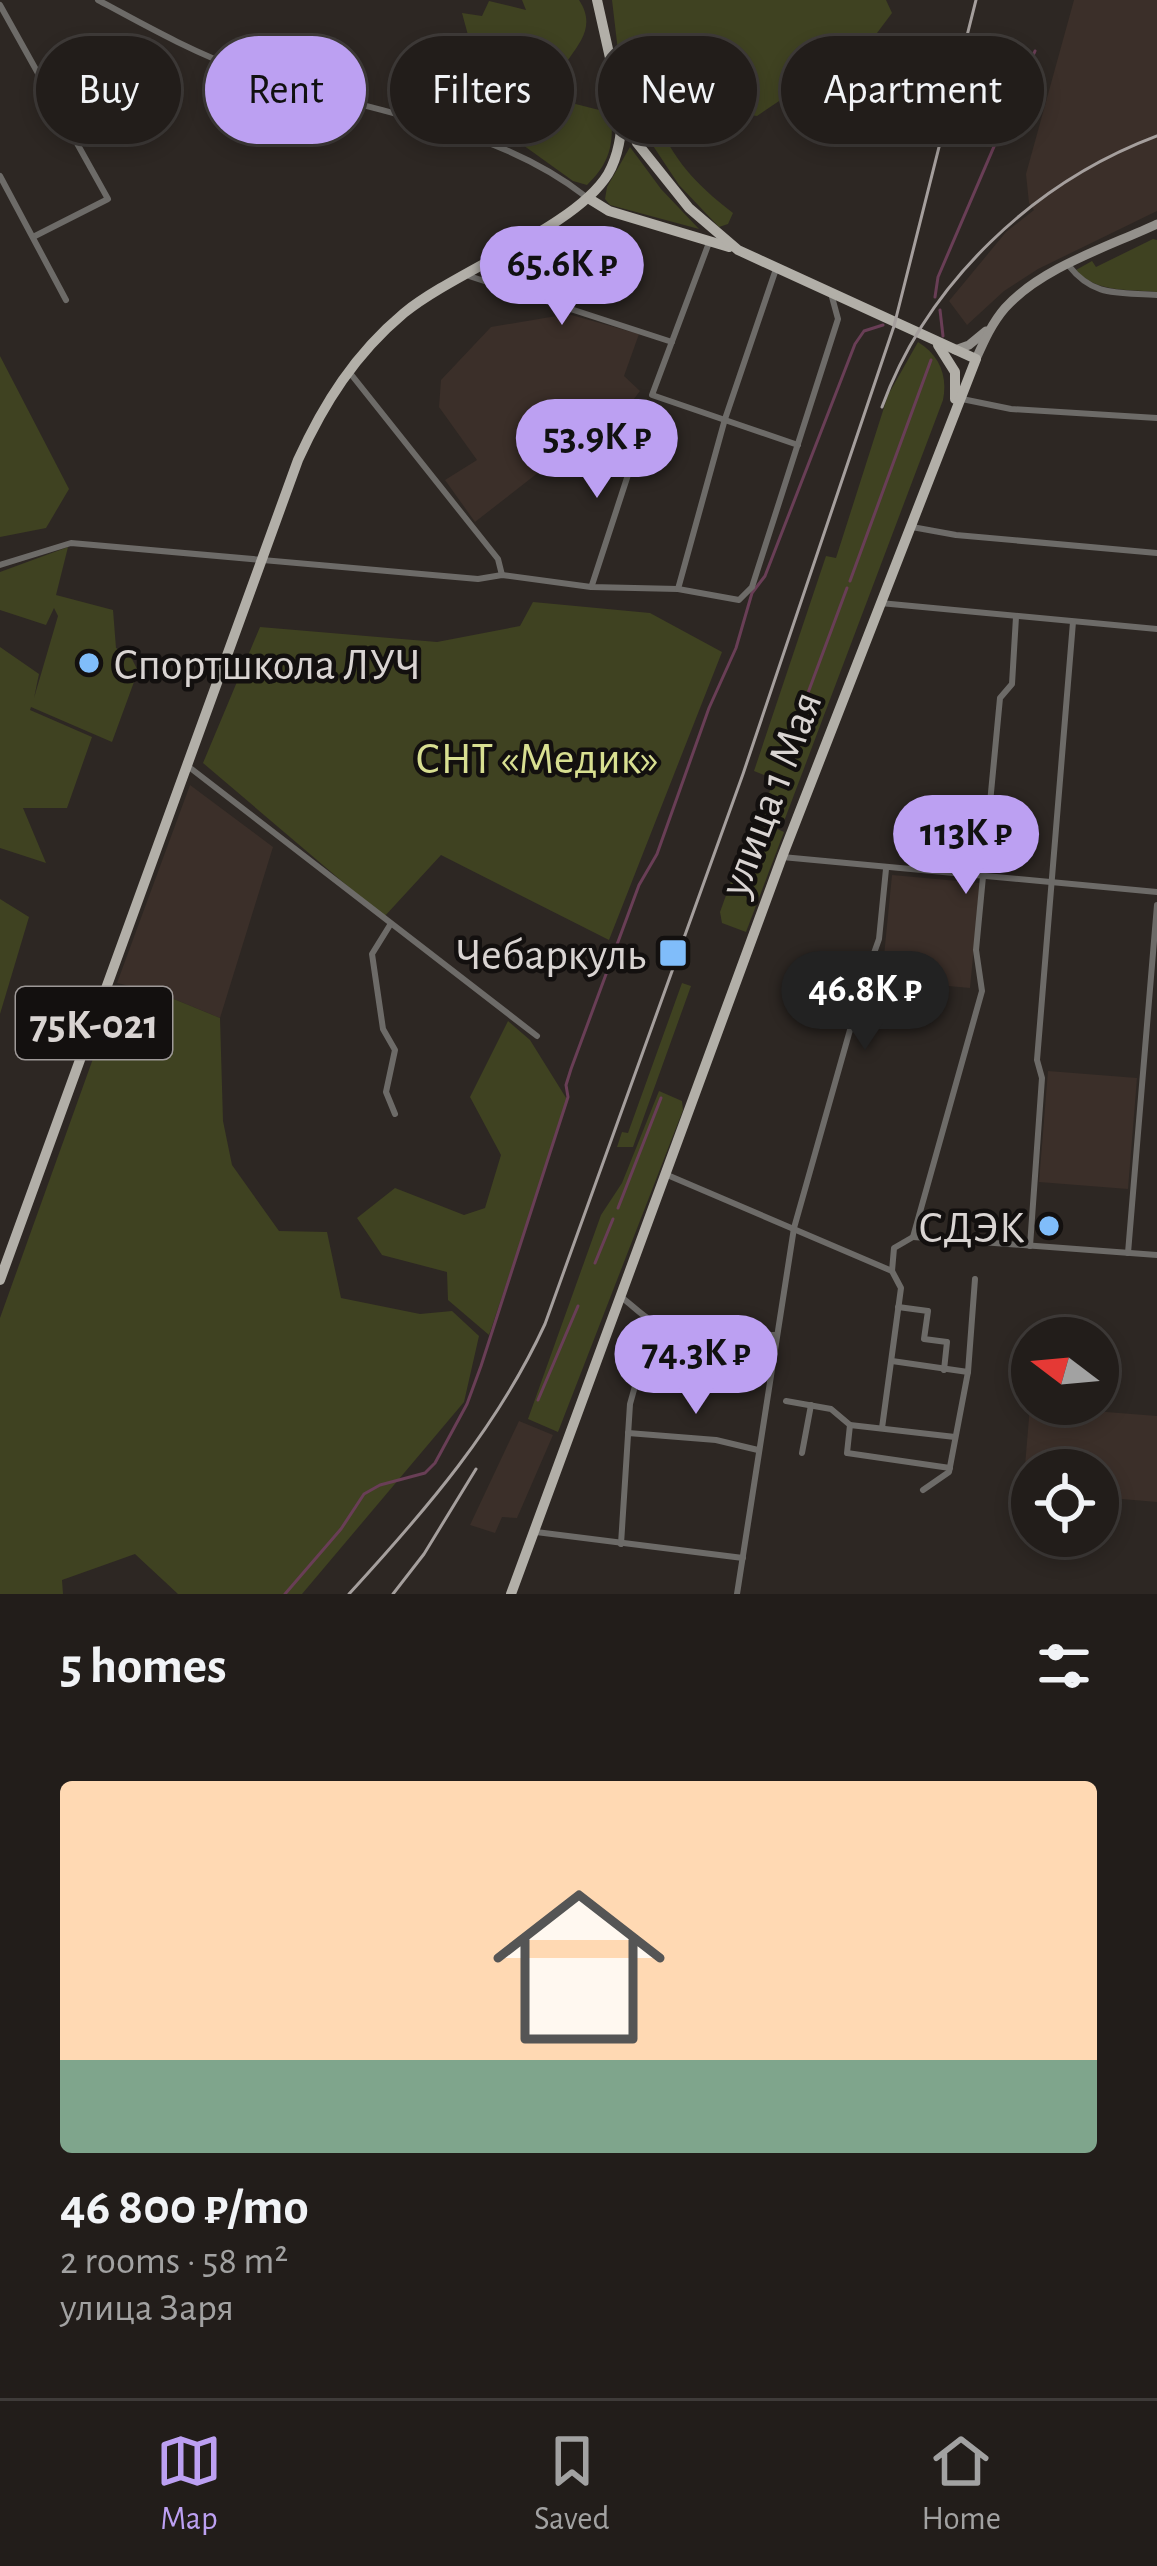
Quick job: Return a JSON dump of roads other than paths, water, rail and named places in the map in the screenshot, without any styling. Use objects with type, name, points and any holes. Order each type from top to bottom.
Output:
[{"type":"main road","points":[[597,0],[606,36]]},
{"type":"main road","name":"75К-021","points":[[0,1280],[298,460],[316,422],[348,370],[406,312],[587,198],[616,159],[618,144]]},
{"type":"main road","points":[[639,144],[669,187],[738,250]]},
{"type":"main road","points":[[587,198],[609,211],[738,250],[896,320],[973,365],[994,323]]},
{"type":"main road","points":[[953,356],[1017,297],[1157,224]]},
{"type":"main road","points":[[953,356],[957,403]]},
{"type":"main road","name":"улица 1 Мая","points":[[511,1594],[782,857],[973,365]]},
{"type":"street","points":[[98,0],[248,73],[392,113],[519,157],[587,198]]},
{"type":"street","points":[[0,5],[108,199],[33,237]]},
{"type":"street","points":[[0,176],[66,300]]},
{"type":"street","points":[[710,240],[652,395],[798,446]]},
{"type":"street","points":[[1069,266],[1082,284],[1100,290],[1157,295]]},
{"type":"street","points":[[678,590],[725,419],[776,269]]},
{"type":"street","points":[[465,274],[672,342]]},
{"type":"street","points":[[0,566],[70,543],[478,580],[502,575],[739,600],[748,594],[838,319],[832,295]]},
{"type":"street","points":[[348,370],[498,559],[502,575]]},
{"type":"street","points":[[957,403],[1157,418]]},
{"type":"street","points":[[591,587],[643,429]]},
{"type":"street","points":[[908,526],[956,535],[1157,553]]},
{"type":"street","points":[[880,603],[1157,629]]},
{"type":"street","points":[[913,1237],[982,992],[976,950],[1000,698],[1012,684],[1016,617]]},
{"type":"street","points":[[1030,1246],[1042,1078],[1037,1060],[1073,622]]},
{"type":"street","points":[[188,766],[537,1036]]},
{"type":"street","points":[[782,857],[1157,892]]},
{"type":"street","points":[[737,1594],[794,1228],[879,939],[886,869]]},
{"type":"street","points":[[1128,1253],[1157,905]]},
{"type":"street","points":[[390,924],[372,954],[383,1029],[395,1050],[386,1092],[395,1114]]},
{"type":"street","points":[[665,1174],[892,1270]]},
{"type":"street","points":[[882,1428],[901,1288],[892,1270],[894,1248],[913,1237],[1157,1255]]},
{"type":"street","points":[[923,1490],[950,1468],[968,1372],[975,1279]]},
{"type":"street","points":[[620,1295],[653,1322],[734,1338],[776,1335]]},
{"type":"street","points":[[898,1307],[928,1311],[924,1339],[947,1342],[944,1370]]},
{"type":"street","points":[[620,1544],[630,1404],[653,1322]]},
{"type":"street","points":[[892,1361],[968,1372]]},
{"type":"street","points":[[786,1401],[831,1409],[850,1425],[955,1437]]},
{"type":"street","points":[[802,1453],[811,1406]]},
{"type":"street","points":[[850,1425],[847,1454],[950,1468]]},
{"type":"street","points":[[628,1433],[716,1440],[758,1450]]},
{"type":"street","points":[[532,1532],[743,1558]]},
{"type":"waterway","points":[[935,297],[938,277],[995,144]]},
{"type":"waterway","points":[[940,310],[943,336]]},
{"type":"waterway","points":[[285,1594],[341,1529],[364,1494],[425,1473],[435,1463],[467,1404],[568,1097],[571,1069],[639,885],[657,854],[709,708],[736,648],[752,593],[765,576],[855,344],[864,331],[883,325]]},
{"type":"waterway","points":[[850,581],[931,360]]},
{"type":"waterway","points":[[786,752],[847,588]]},
{"type":"waterway","points":[[618,1208],[661,1098]]},
{"type":"waterway","points":[[595,1263],[613,1219]]},
{"type":"waterway","points":[[538,1400],[578,1306]]},
{"type":"railway","points":[[349,1594],[482,1433],[545,1324],[743,774],[894,326],[976,0]]},
{"type":"railway","points":[[882,407],[927,319],[990,242],[1068,180],[1157,136]]},
{"type":"railway","points":[[393,1594],[424,1554],[476,1469]]},
{"type":"place","name":"Спортшкола ЛУЧ","points":[[89,663]]},
{"type":"place","name":"Чебаркуль","points":[[673,953]]},
{"type":"place","name":"СДЭК","points":[[1049,1226]]},
{"type":"park label","name":"СНТ «Медик»","points":[[537,757]]}]
